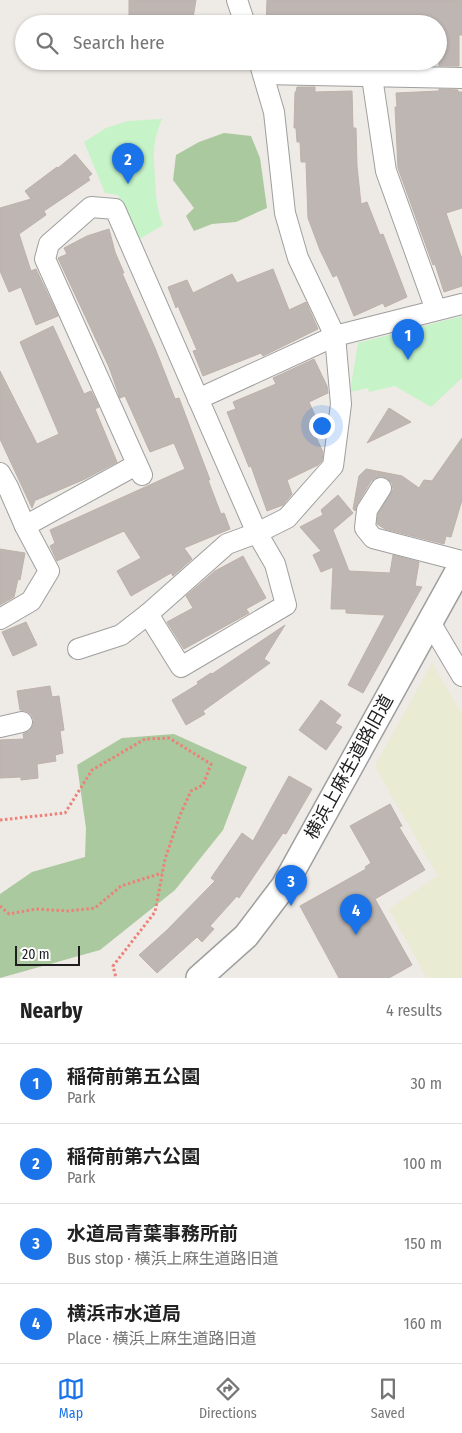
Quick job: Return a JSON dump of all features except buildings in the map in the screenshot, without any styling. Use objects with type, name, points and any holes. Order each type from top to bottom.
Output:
[{"type":"street","points":[[237,0],[242,15]]},
{"type":"street","points":[[78,649],[121,635],[148,614],[227,544],[257,533],[287,518],[333,466],[341,404],[335,336],[298,258],[286,213],[274,112],[262,70]]},
{"type":"street","points":[[286,70],[372,77],[462,78]]},
{"type":"street","points":[[372,77],[386,171],[436,310]]},
{"type":"street","points":[[25,526],[139,470],[45,259],[49,244],[91,207],[115,209],[257,533],[275,564],[286,605],[181,667],[148,614]]},
{"type":"street","points":[[198,399],[335,336],[462,304]]},
{"type":"street","points":[[0,473],[49,571],[31,601],[0,620]]},
{"type":"street","points":[[381,488],[367,510],[365,528],[373,538],[462,562]]},
{"type":"street","name":"横浜上麻生道路旧道","points":[[205,976],[246,936],[284,886],[462,562]]},
{"type":"street","points":[[430,622],[462,676]]},
{"type":"street","points":[[0,727],[22,722]]},
{"type":"path","points":[[0,820],[65,812],[92,770],[144,739],[169,738],[211,764],[203,785],[191,790],[180,815],[164,859],[155,912],[113,966],[116,978]]},
{"type":"path","points":[[0,906],[9,914],[36,908],[68,911],[95,908],[120,886],[162,873]]},
{"type":"green space","points":[[162,119],[155,141],[154,160],[157,201],[163,225],[138,240],[118,195],[105,193],[84,142],[106,128],[128,121]]},
{"type":"green space","points":[[224,133],[251,136],[260,158],[267,208],[236,222],[212,224],[194,231],[186,216],[194,208],[173,180],[176,155],[199,142]]},
{"type":"green space","points":[[462,316],[462,378],[431,407],[395,386],[369,392],[368,388],[350,392],[358,343]]},
{"type":"green space","points":[[432,663],[462,714],[462,978],[427,978],[389,909],[438,876],[375,766]]},
{"type":"green space","points":[[174,734],[247,767],[223,830],[175,890],[100,950],[0,978],[0,894],[32,872],[85,857],[86,828],[77,765],[122,738]]},
{"type":"place","name":"稲荷前第六公園","points":[[128,184]]},
{"type":"place","name":"稲荷前第五公園","points":[[408,360]]},
{"type":"place","name":"水道局青葉事務所前","points":[[291,906]]},
{"type":"place","name":"横浜市水道局","points":[[356,935]]}]
